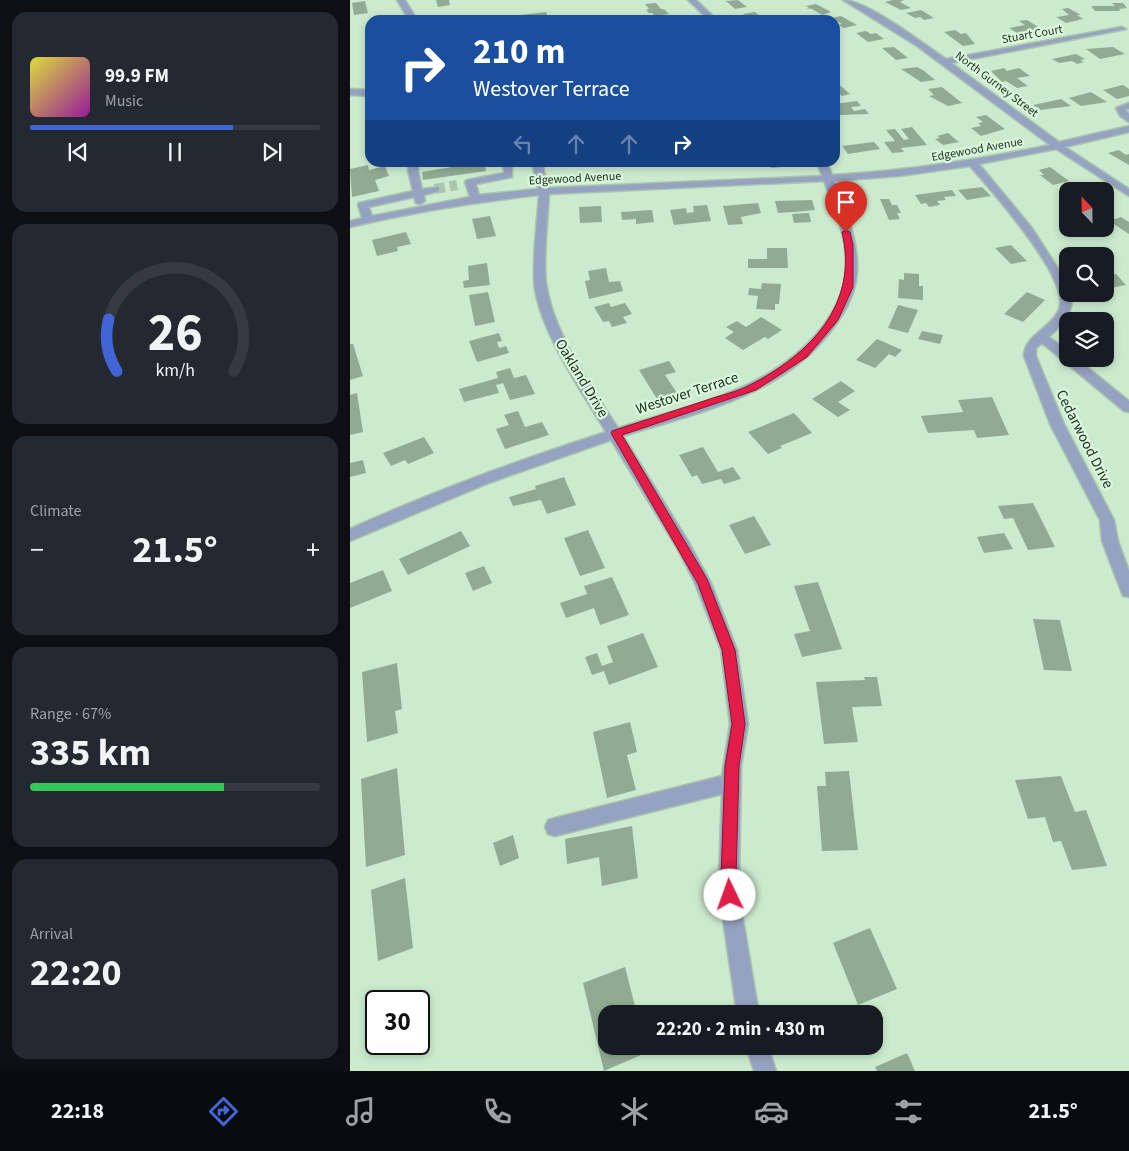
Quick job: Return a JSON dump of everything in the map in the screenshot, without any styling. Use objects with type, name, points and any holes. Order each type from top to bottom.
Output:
[{"type":"street","points":[[401,0],[410,15]]},
{"type":"street","points":[[692,0],[708,15]]},
{"type":"street","name":"North Gurney Street","points":[[851,1],[895,26],[946,61],[1059,146],[1129,193]]},
{"type":"street","name":"Stuart Court","points":[[946,61],[1122,29]]},
{"type":"street","points":[[350,92],[365,93]]},
{"type":"street","points":[[1129,106],[1120,108],[1129,119]]},
{"type":"street","name":"Edgewood Avenue","points":[[350,224],[422,207],[475,198],[544,191],[827,178],[887,174],[973,164],[1129,129]]},
{"type":"street","name":"Cedarwood Drive","points":[[973,164],[1005,198],[1061,280],[1067,300],[1065,312],[1030,347],[1032,365],[1057,424],[1107,520],[1110,541],[1129,591]]},
{"type":"street","points":[[413,167],[422,207]]},
{"type":"street","points":[[457,185],[509,175],[508,167]]},
{"type":"street","name":"Oakland Drive","points":[[538,167],[544,191],[540,280],[550,320],[582,382],[616,433],[683,544],[703,583],[724,634],[733,671],[738,724],[732,766],[729,877],[732,913],[747,1005]]},
{"type":"street","name":"Westover Terrace","points":[[350,535],[462,487],[616,433],[753,388],[803,355],[834,320],[849,287],[849,245],[843,219],[824,167]]},
{"type":"street","points":[[470,182],[475,198]]},
{"type":"street","points":[[368,219],[363,205],[435,188]]},
{"type":"street","points":[[1042,337],[1129,408]]},
{"type":"street","points":[[555,828],[732,782]]},
{"type":"street","points":[[760,1055],[765,1071]]},
{"type":"building","points":[[436,0],[449,0],[450,5],[438,7]]},
{"type":"building","points":[[738,0],[747,7],[735,9],[726,1]]},
{"type":"building","points":[[904,0],[900,2],[911,8],[901,10],[885,2]]},
{"type":"building","points":[[365,1],[368,13],[354,15],[352,3]]},
{"type":"building","points":[[656,3],[669,14],[654,15],[649,13],[646,10],[649,9],[645,4]]},
{"type":"building","points":[[1112,3],[1123,3],[1127,8],[1119,9],[1120,11],[1095,11],[1091,6],[1115,6]]},
{"type":"building","points":[[816,4],[831,12],[822,15],[812,9],[805,8],[809,8],[806,6]]},
{"type":"building","points":[[1068,8],[1081,15],[1077,15],[1083,19],[1066,23],[1056,17],[1069,15],[1062,9]]},
{"type":"building","points":[[921,10],[934,18],[924,20],[906,13]]},
{"type":"building","points":[[546,12],[547,15],[521,15]]},
{"type":"building","points":[[755,12],[758,15],[744,15],[743,14]]},
{"type":"building","points":[[840,16],[857,25],[844,28],[840,26],[842,24],[840,23]]},
{"type":"building","points":[[1027,20],[1040,28],[1017,33],[1009,28],[1025,25],[1019,21]]},
{"type":"building","points":[[955,30],[961,34],[966,33],[975,44],[963,46],[944,32]]},
{"type":"building","points":[[866,31],[871,34],[876,33],[884,39],[868,42],[856,33]]},
{"type":"building","points":[[894,47],[908,58],[896,60],[882,48]]},
{"type":"building","points":[[1113,47],[1125,54],[1100,59],[1086,49]]},
{"type":"building","points":[[1076,54],[1085,59],[1080,60],[1084,62],[1077,64],[1072,61],[1059,63],[1052,59]]},
{"type":"building","points":[[917,67],[935,80],[921,82],[901,69]]},
{"type":"building","points":[[1004,68],[1007,71],[1019,68],[1030,76],[1017,78],[1028,86],[1017,88],[1006,81],[1002,82],[991,71]]},
{"type":"building","points":[[840,85],[850,94],[842,96],[840,94]]},
{"type":"building","points":[[1123,85],[1129,89],[1129,96],[1117,99],[1103,90]]},
{"type":"building","points":[[942,87],[962,103],[948,106],[929,96],[934,95],[928,89]]},
{"type":"building","points":[[1091,92],[1107,102],[1081,106],[1069,98]]},
{"type":"building","points":[[1061,99],[1071,106],[1040,110],[1033,105]]},
{"type":"building","points":[[857,101],[861,106],[851,107],[854,111],[865,109],[869,114],[840,115],[840,103]]},
{"type":"building","points":[[986,115],[1005,129],[981,136],[971,128],[981,126],[978,123],[983,122],[976,117]]},
{"type":"building","points":[[912,127],[927,145],[901,148],[904,152],[892,153],[884,142],[895,141],[886,130],[895,129],[904,140],[909,139],[901,129]]},
{"type":"building","points":[[948,133],[959,142],[943,145],[935,139],[940,138],[937,136]]},
{"type":"building","points":[[874,142],[880,149],[848,154],[842,146]]},
{"type":"building","points":[[1119,150],[1126,155],[1129,154],[1129,165],[1108,153]]},
{"type":"building","points":[[365,166],[368,167],[369,170],[385,167],[389,176],[375,180],[379,191],[352,197],[350,169]]},
{"type":"building","points":[[452,167],[485,167],[486,171],[423,180],[422,172]]},
{"type":"building","points":[[1050,167],[1069,181],[1053,185],[1040,175],[1044,175],[1039,170]]},
{"type":"building","points":[[982,187],[991,196],[967,200],[958,190]]},
{"type":"building","points":[[952,190],[956,196],[944,197],[946,200],[937,201],[940,205],[929,207],[926,203],[921,204],[915,195]]},
{"type":"building","points":[[880,199],[889,199],[892,205],[897,205],[901,213],[897,213],[900,219],[889,220]]},
{"type":"building","points":[[812,200],[815,210],[778,213],[775,201]]},
{"type":"building","points":[[758,203],[761,213],[741,217],[743,224],[728,225],[723,206]]},
{"type":"building","points":[[707,205],[711,221],[674,225],[670,210],[686,208],[687,213],[694,212],[693,206]]},
{"type":"building","points":[[601,206],[602,222],[580,223],[579,207]]},
{"type":"building","points":[[652,210],[654,222],[636,224],[636,219],[622,220],[621,212]]},
{"type":"building","points":[[809,213],[811,222],[794,223],[792,214]]},
{"type":"building","points":[[490,216],[496,236],[477,239],[472,219]]},
{"type":"building","points":[[1121,217],[1129,222],[1129,234],[1114,224],[1114,219]]},
{"type":"building","points":[[406,232],[411,244],[397,247],[398,251],[377,256],[372,240]]},
{"type":"building","points":[[1011,245],[1027,261],[1011,264],[995,248]]},
{"type":"building","points":[[767,248],[787,248],[788,268],[748,268],[748,259],[767,259]]},
{"type":"building","points":[[487,263],[490,285],[464,288],[463,281],[469,280],[468,266]]},
{"type":"building","points":[[606,268],[609,282],[620,281],[623,291],[589,299],[585,281],[590,280],[588,271]]},
{"type":"building","points":[[904,273],[919,274],[919,286],[923,286],[923,300],[898,298],[899,279],[904,280]]},
{"type":"building","points":[[1114,274],[1116,274],[1126,285],[1114,287]]},
{"type":"building","points":[[762,283],[781,284],[779,304],[775,304],[775,310],[756,309],[758,296],[748,295],[749,288],[761,289]]},
{"type":"building","points":[[488,292],[495,322],[475,326],[469,295]]},
{"type":"building","points":[[1027,292],[1045,300],[1023,322],[1004,314]]},
{"type":"building","points":[[609,303],[611,307],[625,303],[632,314],[623,317],[627,323],[612,327],[609,321],[603,322],[594,307]]},
{"type":"building","points":[[898,305],[918,310],[908,333],[888,328]]},
{"type":"building","points":[[761,317],[782,330],[768,339],[765,337],[743,350],[725,338],[734,332],[726,327],[737,321],[746,327]]},
{"type":"building","points":[[922,331],[943,335],[940,344],[918,339]]},
{"type":"building","points":[[499,333],[502,341],[497,342],[499,348],[506,346],[509,353],[477,362],[469,341]]},
{"type":"building","points":[[877,339],[902,350],[895,357],[889,354],[875,368],[856,360]]},
{"type":"building","points":[[350,344],[353,344],[363,376],[350,380]]},
{"type":"building","points":[[669,361],[676,372],[665,375],[677,393],[657,399],[639,370]]},
{"type":"building","points":[[510,368],[514,378],[526,375],[535,394],[510,400],[503,383],[496,385],[499,393],[464,402],[459,389],[498,378],[496,372]]},
{"type":"building","points":[[841,381],[855,391],[838,402],[850,410],[838,417],[812,399]]},
{"type":"building","points":[[357,393],[363,432],[350,435],[350,395]]},
{"type":"building","points":[[992,397],[1009,435],[977,438],[974,430],[928,433],[921,416],[963,412],[958,400]]},
{"type":"building","points":[[518,411],[525,427],[542,422],[549,435],[505,449],[496,429],[509,425],[504,415]]},
{"type":"building","points":[[794,413],[812,433],[780,446],[782,448],[768,454],[748,432]]},
{"type":"building","points":[[424,437],[434,453],[408,464],[405,460],[391,466],[383,453]]},
{"type":"building","points":[[703,447],[718,472],[733,467],[741,479],[724,484],[721,479],[702,484],[697,475],[692,477],[679,455]]},
{"type":"building","points":[[363,460],[366,473],[350,477],[350,463]]},
{"type":"building","points":[[564,477],[576,505],[547,514],[541,500],[513,506],[509,497],[536,489],[535,486]]},
{"type":"building","points":[[1033,503],[1055,547],[1028,550],[1013,518],[1004,519],[998,506]]},
{"type":"building","points":[[754,516],[771,545],[745,554],[729,525]]},
{"type":"building","points":[[588,530],[605,568],[580,576],[564,538]]},
{"type":"building","points":[[461,531],[470,546],[408,575],[399,559]]},
{"type":"building","points":[[1004,533],[1013,549],[984,553],[977,537]]},
{"type":"building","points":[[484,566],[492,583],[473,591],[465,573]]},
{"type":"building","points":[[383,570],[392,591],[350,608],[350,583]]},
{"type":"building","points":[[612,577],[629,615],[600,625],[594,608],[566,618],[560,603],[587,594],[584,586]]},
{"type":"building","points":[[818,582],[842,649],[802,657],[794,634],[810,631],[794,586]]},
{"type":"building","points":[[1033,619],[1060,620],[1072,671],[1044,670]]},
{"type":"building","points":[[643,633],[658,667],[609,685],[604,671],[592,675],[585,657],[597,653],[602,666],[613,662],[607,646]]},
{"type":"building","points":[[397,663],[402,709],[395,711],[398,733],[367,742],[362,672]]},
{"type":"building","points":[[864,677],[877,677],[882,706],[852,707],[858,742],[824,744],[816,682],[865,680]]},
{"type":"building","points":[[630,722],[637,752],[627,755],[636,790],[607,798],[593,732]]},
{"type":"building","points":[[397,768],[405,855],[366,867],[361,779]]},
{"type":"building","points":[[849,771],[858,850],[822,851],[817,786],[826,786],[825,772]]},
{"type":"building","points":[[1061,776],[1075,812],[1086,810],[1107,866],[1072,870],[1061,841],[1053,842],[1045,817],[1028,819],[1015,780]]},
{"type":"building","points":[[632,826],[638,878],[602,886],[599,857],[567,864],[565,839]]},
{"type":"building","points":[[513,835],[519,858],[500,866],[493,843]]},
{"type":"building","points":[[405,878],[413,948],[378,961],[371,890]]},
{"type":"building","points":[[870,928],[897,989],[858,1005],[833,943]]},
{"type":"building","points":[[625,967],[635,1005],[598,1005],[598,1046],[583,983]]},
{"type":"building","points":[[907,1053],[915,1071],[877,1071],[875,1067]]},
{"type":"building","points":[[600,1055],[641,1055],[604,1071]]},
{"type":"tunnel","points":[[435,189],[457,185]]},
{"type":"route","points":[[730,895],[732,766],[738,724],[729,650],[703,583],[683,544],[616,433],[686,412],[753,388],[803,355],[834,320],[849,287],[849,245],[846,232]]}]
